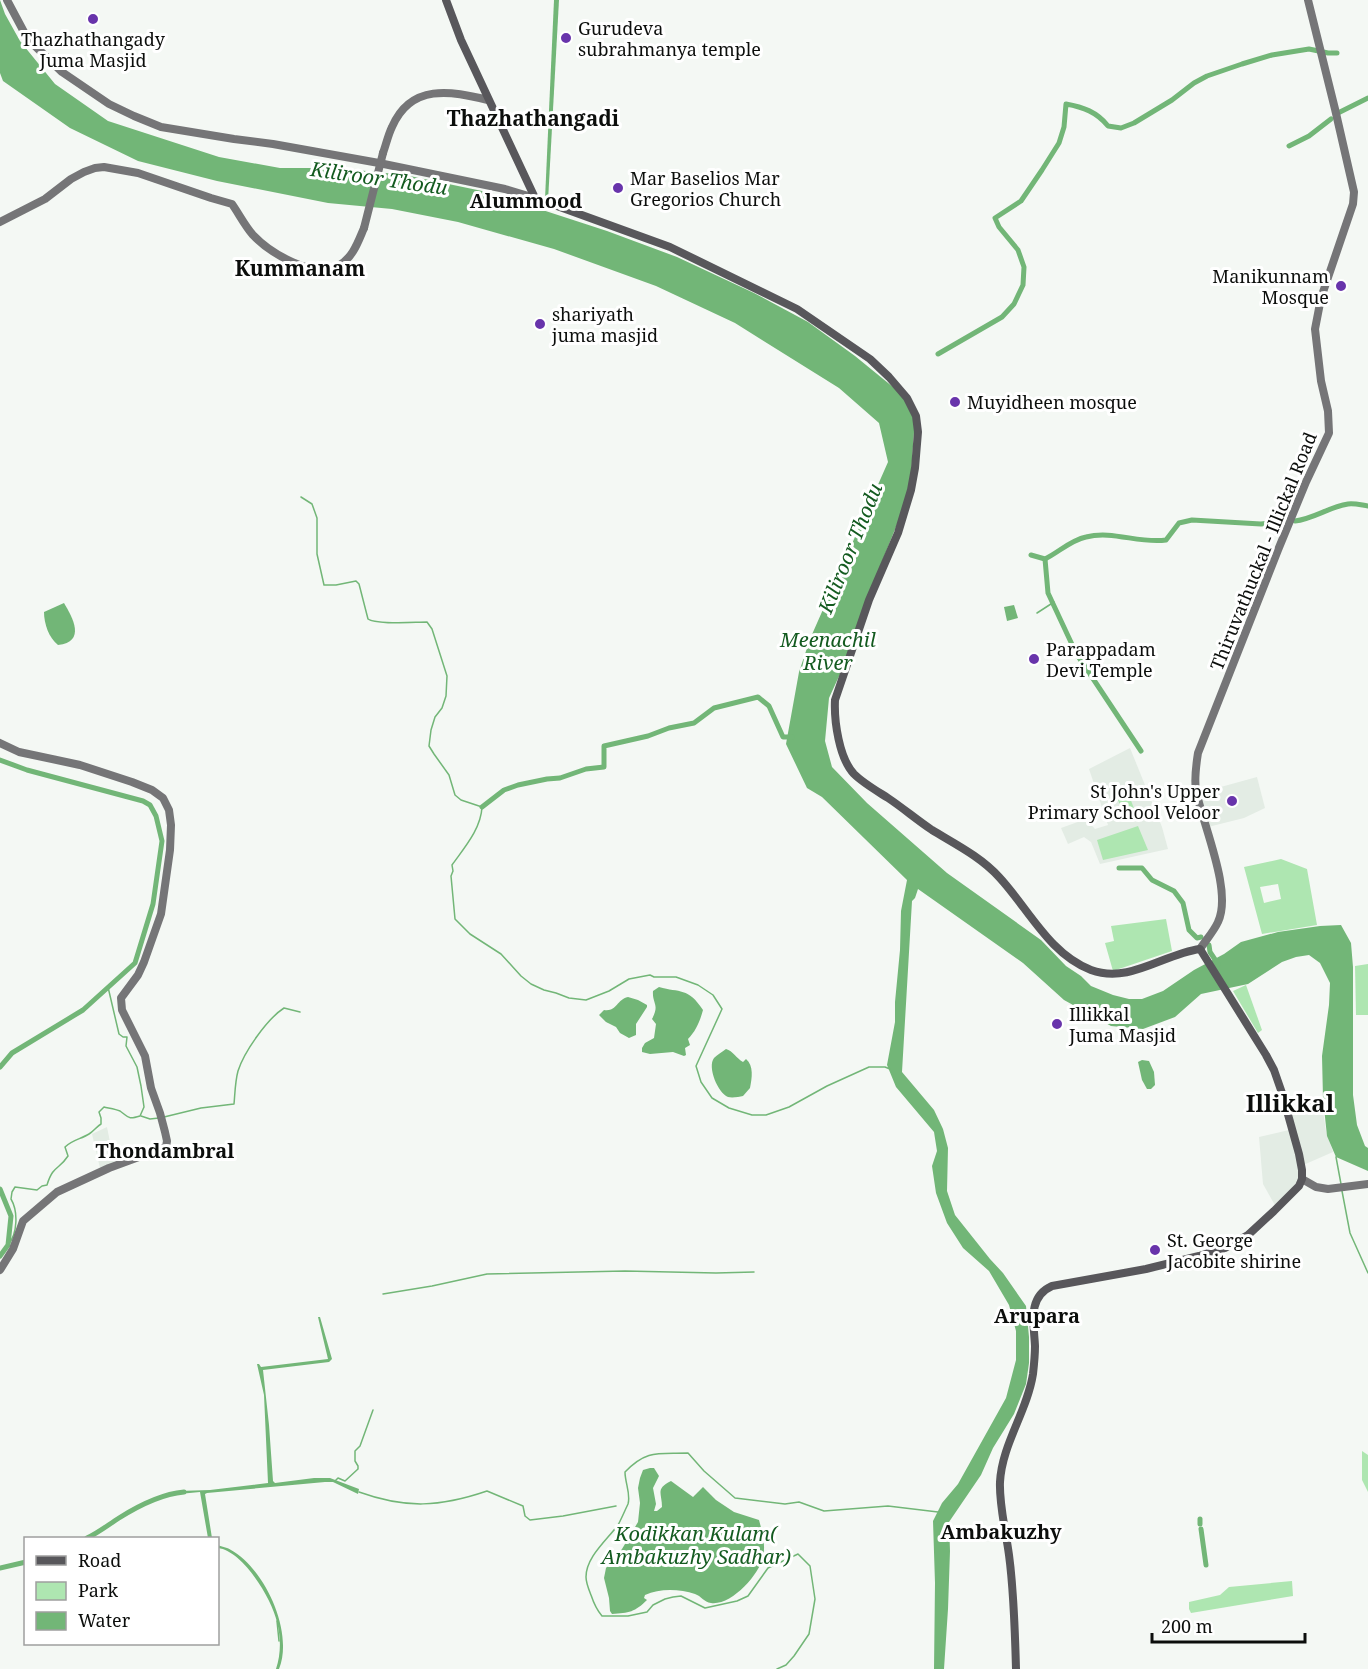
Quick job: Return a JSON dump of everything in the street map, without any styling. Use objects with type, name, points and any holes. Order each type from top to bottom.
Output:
[{"type":"main road","points":[[7,0],[24,32],[62,72],[109,104],[134,116],[161,127],[379,163],[505,189],[670,247],[797,309],[870,359],[902,391],[913,408],[918,425],[918,441],[909,496],[898,533],[869,600],[835,700],[834,713],[845,761],[855,774],[999,876],[1038,926],[1074,963],[1103,973],[1126,973],[1146,968],[1179,954],[1202,951],[1274,1070],[1288,1112],[1302,1170],[1299,1186],[1290,1196],[1248,1235],[1225,1248],[1146,1269],[1052,1286],[1040,1295],[1033,1309],[1035,1354],[1028,1397],[1001,1466],[999,1485],[1009,1556],[1016,1669]]},
{"type":"main road","points":[[446,0],[488,100],[536,198]]},
{"type":"main road","name":"Thiruvathuckal - Illickal Road","points":[[1202,951],[1218,922],[1222,909],[1218,868],[1197,791],[1195,772],[1198,753],[1278,549],[1329,433],[1328,411],[1321,381],[1315,329],[1321,298],[1354,196],[1308,0]]},
{"type":"main road","points":[[0,222],[45,200],[70,179],[95,168],[104,167],[138,173],[232,204],[254,236],[290,262],[313,269],[337,266],[357,247],[383,153],[392,126],[402,110],[418,97],[431,93],[446,92],[488,100]]},
{"type":"main road","points":[[0,743],[19,752],[80,765],[152,790],[163,798],[169,810],[171,825],[161,914],[138,975],[121,998],[122,1010],[145,1056],[151,1088],[167,1141],[166,1147],[85,1178],[57,1192],[23,1221],[13,1249],[0,1270]]},
{"type":"main road","points":[[1302,1179],[1316,1187],[1328,1190],[1368,1184]]},
{"type":"shaded area","points":[[1130,748],[1162,827],[1168,849],[1100,864],[1091,842],[1084,837],[1068,844],[1061,828],[1086,819],[1095,829],[1108,825],[1089,769]]},
{"type":"shaded area","name":"St John's Upper Primary School Veloor","points":[[1257,777],[1265,808],[1244,818],[1208,827],[1199,793]]},
{"type":"shaded area","points":[[1321,1098],[1326,1131],[1333,1152],[1301,1166],[1301,1178],[1276,1207],[1263,1184],[1259,1137],[1289,1130],[1285,1111]]},
{"type":"shaded area","points":[[107,1127],[114,1162],[100,1168],[92,1134]]},
{"type":"green space","points":[[1127,790],[1135,811],[1124,815],[1116,795]]},
{"type":"green space","points":[[1138,826],[1148,850],[1103,860],[1097,840]]},
{"type":"green space","points":[[1281,859],[1307,869],[1317,925],[1262,934],[1244,867]],"holes":[[[1278,884],[1281,899],[1264,903],[1260,887]]]},
{"type":"green space","points":[[1166,919],[1172,951],[1113,971],[1105,943],[1114,941],[1111,926]]},
{"type":"green space","points":[[1368,964],[1368,1015],[1356,1015],[1355,966]]},
{"type":"green space","points":[[1246,985],[1262,1030],[1258,1033],[1233,991]]},
{"type":"green space","points":[[1362,1451],[1368,1455],[1368,1492],[1362,1480]]},
{"type":"green space","points":[[1292,1581],[1293,1596],[1191,1613],[1189,1609],[1189,1602],[1220,1595],[1229,1587]]},
{"type":"water","name":"Meenachil River","points":[[0,0],[20,41],[55,84],[108,121],[219,157],[280,168],[337,168],[405,175],[487,192],[607,231],[677,257],[754,293],[808,322],[904,396],[915,418],[911,475],[904,507],[873,584],[846,661],[829,698],[825,741],[832,767],[867,803],[947,873],[1041,940],[1066,966],[1091,986],[1113,995],[1142,999],[1163,991],[1241,942],[1278,932],[1341,925],[1351,943],[1353,1095],[1357,1125],[1365,1146],[1368,1148],[1368,1171],[1336,1157],[1327,1136],[1322,1056],[1330,983],[1320,963],[1309,955],[1282,962],[1248,984],[1201,994],[1175,1017],[1143,1029],[1111,1026],[1064,1000],[1023,963],[918,889],[912,901],[902,1072],[934,1110],[943,1129],[948,1148],[947,1191],[955,1215],[1003,1273],[1026,1306],[1029,1337],[1026,1384],[1014,1414],[993,1448],[981,1475],[949,1522],[950,1551],[944,1669],[934,1669],[933,1521],[942,1503],[958,1484],[1006,1398],[1016,1360],[1016,1331],[1009,1305],[989,1271],[963,1248],[947,1223],[936,1193],[932,1166],[937,1151],[934,1132],[896,1087],[887,1065],[895,1022],[901,911],[907,880],[822,797],[807,788],[786,744],[799,672],[810,639],[888,462],[879,423],[839,388],[735,323],[656,286],[554,249],[458,222],[392,209],[328,203],[217,181],[138,161],[70,128],[3,81],[0,73]]},
{"type":"water","points":[[554,0],[559,0],[548,201],[545,199]]},
{"type":"water","points":[[64,603],[71,615],[75,634],[67,643],[58,645],[48,630],[44,612]]},
{"type":"water","points":[[1014,605],[1018,618],[1007,621],[1004,607]]},
{"type":"water","points":[[659,987],[688,994],[703,1010],[697,1026],[688,1039],[690,1045],[685,1048],[686,1055],[684,1056],[673,1052],[650,1054],[642,1052],[645,1043],[654,1038],[656,1024],[652,1019],[656,1007],[653,991]]},
{"type":"water","points":[[628,997],[647,1005],[636,1024],[636,1035],[629,1038],[599,1015],[604,1010],[614,1008]]},
{"type":"water","points":[[726,1049],[743,1062],[746,1059],[750,1065],[752,1076],[750,1088],[743,1096],[724,1095],[715,1079],[712,1062]]},
{"type":"water","points":[[1149,1061],[1154,1072],[1155,1085],[1151,1089],[1147,1089],[1142,1080],[1138,1062]]},
{"type":"water","points":[[318,1317],[320,1317],[332,1359],[329,1362],[263,1370],[273,1481],[275,1483],[330,1478],[359,1489],[358,1494],[333,1482],[207,1493],[205,1494],[212,1537],[208,1537],[200,1492],[179,1494],[178,1491],[210,1490],[268,1483],[264,1395],[257,1364],[261,1367],[328,1359]]},
{"type":"water","name":"Kodikkan Kulam( Ambakuzhy Sadhar)","points":[[654,1468],[659,1476],[653,1488],[656,1504],[654,1511],[662,1507],[661,1489],[671,1481],[693,1497],[703,1487],[716,1500],[734,1512],[759,1520],[764,1543],[763,1557],[756,1572],[735,1595],[719,1603],[711,1603],[689,1592],[657,1591],[645,1595],[644,1598],[647,1600],[639,1607],[627,1612],[612,1614],[604,1578],[606,1568],[622,1549],[638,1522],[640,1478],[643,1470]]},
{"type":"water","points":[[219,1545],[229,1549],[255,1571],[273,1603],[283,1637],[283,1654],[279,1669],[276,1669],[280,1652],[279,1634],[274,1612],[255,1577],[228,1551],[219,1548]]},
{"type":"waterway","points":[[938,354],[1002,317],[1014,304],[1023,285],[1024,267],[1018,250],[999,227],[995,218],[1021,201],[1059,143],[1064,127],[1066,104],[1089,111],[1108,126],[1121,128],[1134,123],[1207,76],[1272,55],[1309,49],[1337,53]]},
{"type":"waterway","points":[[1338,113],[1368,98]]},
{"type":"waterway","points":[[1289,146],[1309,136],[1331,119]]},
{"type":"waterway","points":[[301,497],[312,504],[317,518],[317,554],[324,585],[356,581],[359,584],[368,619],[387,623],[427,622],[432,629],[447,676],[446,696],[442,708],[435,717],[429,746],[449,775],[455,795],[461,800],[482,807],[475,831],[452,865],[455,919],[470,934],[501,954],[531,984],[569,998],[586,1000],[609,991],[629,979],[650,975],[676,977],[698,985],[713,995],[722,1009],[696,1066],[701,1082],[712,1098],[729,1108],[752,1115],[766,1115],[789,1107],[869,1067],[890,1069]]},
{"type":"waterway","points":[[1295,521],[1348,504],[1368,506]]},
{"type":"waterway","points":[[1031,555],[1045,559],[1075,541],[1096,535],[1166,540],[1179,523],[1192,520],[1261,524],[1286,521]]},
{"type":"waterway","points":[[1045,559],[1048,593],[1076,653],[1141,751]]},
{"type":"waterway","points":[[1037,613],[1054,602]]},
{"type":"waterway","points":[[482,807],[504,790],[518,785],[604,767],[604,746],[694,723],[714,708],[758,697],[769,706],[783,737],[792,737]]},
{"type":"waterway","points":[[0,760],[27,770],[143,801],[150,805],[156,816],[162,841],[153,904],[135,963],[83,1010],[12,1053],[0,1067]]},
{"type":"waterway","points":[[1119,868],[1142,868],[1152,880],[1174,891],[1183,903],[1189,930],[1197,938],[1201,937]]},
{"type":"waterway","points":[[1209,945],[1210,952],[1218,964]]},
{"type":"waterway","points":[[8,1245],[15,1228],[16,1216],[11,1199],[15,1187],[37,1190],[47,1185],[54,1171],[68,1156],[65,1147],[89,1134],[101,1124],[99,1112],[104,1107],[118,1110],[130,1118],[140,1116],[144,1107],[137,1067],[126,1046],[127,1037],[119,1034],[108,987]]},
{"type":"waterway","points":[[164,1117],[201,1108],[234,1104],[238,1071],[257,1036],[284,1008],[300,1012]]},
{"type":"waterway","points":[[141,1116],[150,1119],[159,1118]]},
{"type":"waterway","points":[[1336,1157],[1341,1184]]},
{"type":"waterway","points":[[0,1189],[11,1216],[8,1245],[0,1256]]},
{"type":"waterway","points":[[1342,1191],[1350,1233],[1368,1273]]},
{"type":"waterway","points":[[383,1294],[487,1274],[625,1271],[754,1272]]},
{"type":"waterway","points":[[335,1481],[338,1478],[345,1481],[358,1469],[355,1451],[360,1446],[373,1410]]},
{"type":"waterway","points":[[777,1669],[786,1665],[809,1634],[815,1599],[810,1566],[798,1554],[768,1568],[748,1596],[737,1601],[705,1608],[681,1596],[665,1599],[653,1605],[647,1612],[628,1616],[602,1616],[594,1604],[588,1586],[587,1570],[593,1556],[618,1525],[628,1504],[625,1472],[647,1456],[661,1453],[688,1453],[704,1471],[735,1498],[785,1504],[799,1502],[824,1511],[888,1506],[938,1512]]},
{"type":"waterway","points":[[359,1492],[392,1501],[423,1504],[454,1500],[487,1491],[523,1506],[525,1516],[530,1520],[616,1506]]},
{"type":"waterway","points":[[89,1537],[142,1505],[167,1495],[184,1492]]},
{"type":"waterway","points":[[1200,1519],[1200,1524]]},
{"type":"waterway","points":[[1201,1529],[1206,1565]]},
{"type":"waterway","points":[[0,1568],[24,1562]]},
{"type":"waterway","points":[[277,1621],[279,1641]]},
{"type":"place","name":"Thazhathangady Juma Masjid","points":[[93,19]]},
{"type":"place","name":"Gurudeva subrahmanya temple","points":[[566,38]]},
{"type":"place","name":"Mar Baselios Mar Gregorios Church","points":[[618,188]]},
{"type":"place","name":"Manikunnam Mosque","points":[[1341,286]]},
{"type":"place","name":"shariyath juma masjid","points":[[540,324]]},
{"type":"place","name":"Muyidheen mosque","points":[[955,402]]},
{"type":"place","name":"Parappadam Devi Temple","points":[[1034,659]]},
{"type":"place","name":"St John's Upper Primary School Veloor","points":[[1232,801]]},
{"type":"place","name":"Illikkal Juma Masjid","points":[[1057,1024]]},
{"type":"place","name":"St. George Jacobite shirine","points":[[1155,1250]]},
{"type":"district","name":"Thazhathangadi","points":[[533,118]]},
{"type":"district","name":"Alummood","points":[[526,200]]},
{"type":"district","name":"Kummanam","points":[[300,268]]},
{"type":"district","name":"Illikkal","points":[[1290,1102]]},
{"type":"district","name":"Thondambral","points":[[165,1150]]},
{"type":"district","name":"Arupara","points":[[1037,1315]]},
{"type":"district","name":"Ambakuzhy","points":[[1001,1531]]},
{"type":"water label","name":"Kiliroor Thodu","points":[[379,178]]},
{"type":"water label","name":"Kiliroor Thodu","points":[[850,548]]}]
